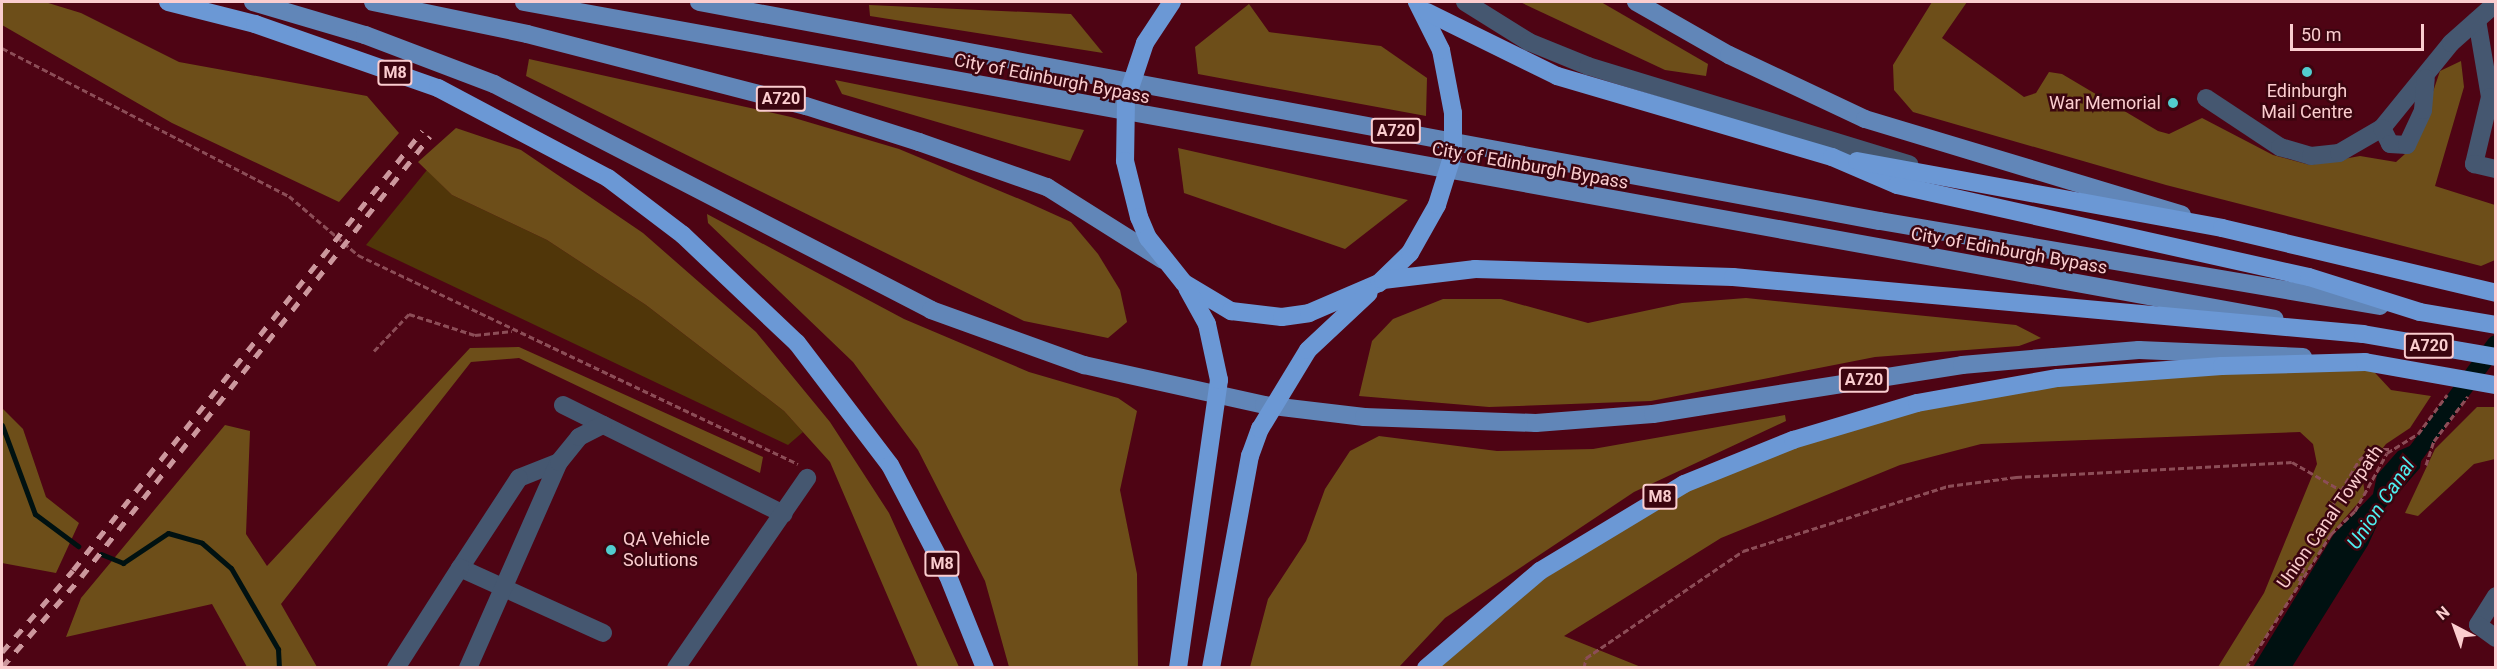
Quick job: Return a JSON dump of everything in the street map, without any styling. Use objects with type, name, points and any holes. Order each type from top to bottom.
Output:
[{"type":"highway","name":"M8","points":[[168,2],[255,24],[438,88],[608,178],[683,235],[797,343],[890,465],[948,576],[985,668]]},
{"type":"highway","points":[[1172,2],[1135,66],[1124,130],[1133,198],[1148,238],[1184,283],[1207,324],[1219,380],[1178,668]]},
{"type":"highway","points":[[1422,7],[1557,76],[1832,157],[1897,185],[2309,277],[2420,312]]},
{"type":"highway","points":[[1211,668],[1250,456],[1260,429],[1308,350],[1410,253],[1431,219],[1453,154],[1450,85],[1422,7]]},
{"type":"highway","points":[[1832,157],[1954,177],[2222,228],[2359,264],[2496,292]]},
{"type":"highway","points":[[1184,283],[1231,311],[1282,317],[1309,313],[1381,281],[1456,269],[1648,272],[2042,302],[2363,334]]},
{"type":"highway","name":"City of Edinburgh Bypass","points":[[2420,312],[2496,325]]},
{"type":"highway","name":"City of Edinburgh Bypass","points":[[2363,334],[2496,357]]},
{"type":"highway","name":"M8","points":[[1426,668],[1540,571],[1684,484],[1793,440],[1933,400],[2098,374],[2365,362]]},
{"type":"highway","name":"A720","points":[[2365,362],[2496,386]]},
{"type":"main road","name":"A720","points":[[253,2],[365,35],[494,84],[931,310],[1127,377],[1264,405],[1364,417],[1477,424],[1596,420],[1962,365],[2139,350],[2365,362]]},
{"type":"main road","name":"A720","points":[[373,2],[796,103],[919,142],[1047,187],[1165,261]]},
{"type":"main road","name":"City of Edinburgh Bypass","points":[[524,2],[1720,222],[2363,334]]},
{"type":"main road","name":"City of Edinburgh Bypass","points":[[699,2],[1066,72],[1725,191],[2420,312]]},
{"type":"main road","points":[[1636,2],[1729,55],[1865,119],[2222,228]]},
{"type":"street","points":[[1465,2],[1529,42],[1588,66],[1954,177]]},
{"type":"street","points":[[2206,98],[2280,147],[2311,156],[2339,153],[2382,129],[2426,78],[2451,43],[2496,3]]},
{"type":"street","points":[[2477,20],[2493,98],[2474,164],[2496,169]]},
{"type":"street","points":[[2382,129],[2390,144],[2407,145],[2423,110],[2426,78]]},
{"type":"street","points":[[563,405],[784,514]]},
{"type":"street","points":[[468,668],[559,462],[579,437],[603,425]]},
{"type":"street","points":[[396,668],[519,478],[559,462]]},
{"type":"street","points":[[676,668],[807,478]]},
{"type":"street","points":[[460,568],[603,633]]},
{"type":"street","points":[[2496,596],[2478,625],[2496,638]]},
{"type":"path","points":[[2,48],[289,196],[316,222],[358,255],[513,331],[795,458],[807,478]]},
{"type":"path","points":[[374,351],[409,314],[475,335],[513,331]]},
{"type":"path","points":[[2426,465],[2434,441],[2475,386]]},
{"type":"path","name":"Union Canal Towpath","points":[[2247,668],[2331,534],[2355,511],[2391,449],[2400,444]]},
{"type":"path","points":[[2295,590],[2341,490],[2359,460],[2374,449],[2391,449]]},
{"type":"path","points":[[1584,668],[1586,657],[1743,551],[1948,486],[2016,477],[2292,462],[2351,496]]},
{"type":"shaded area","points":[[2,2],[45,2],[81,13],[179,62],[367,96],[399,133],[339,202],[172,123],[2,25]]},
{"type":"shaded area","points":[[1520,2],[1601,2],[1708,64],[1706,76],[1665,70]]},
{"type":"shaded area","points":[[1932,2],[1967,2],[1942,38],[2024,97],[2036,93],[2049,72],[2062,74],[2158,131],[2169,134],[2202,118],[2273,155],[2310,165],[2360,156],[2396,162],[2415,145],[2440,71],[2461,61],[2464,87],[2435,186],[2495,205],[2495,260],[2481,266],[2166,185],[1913,112],[1894,90],[1893,65]]},
{"type":"shaded area","points":[[1249,4],[1269,32],[1381,46],[1427,78],[1426,116],[1198,74],[1195,47]]},
{"type":"shaded area","points":[[869,5],[1071,14],[1103,53],[870,16]]},
{"type":"shaded area","points":[[529,59],[791,117],[899,149],[1029,203],[1071,222],[1098,254],[1120,290],[1127,322],[1108,338],[1024,321],[526,76]]},
{"type":"shaded area","points":[[835,80],[1084,130],[1070,161],[842,94]]},
{"type":"shaded area","points":[[456,128],[521,150],[643,233],[756,332],[830,422],[889,513],[959,667],[918,667],[830,462],[784,411],[646,305],[547,240],[452,195],[418,162]]},
{"type":"shaded area","points":[[1178,148],[1408,200],[1345,249],[1184,193]]},
{"type":"shaded area","points":[[427,170],[452,195],[547,240],[646,305],[784,411],[803,432],[788,445],[366,245]]},
{"type":"shaded area","points":[[707,214],[904,319],[1029,372],[1118,398],[1137,411],[1120,490],[1137,574],[1138,667],[1009,667],[985,581],[918,450],[853,362],[708,223]]},
{"type":"shaded area","points":[[1746,298],[2016,325],[2041,338],[2019,346],[1875,357],[1651,401],[1489,407],[1359,396],[1372,341],[1393,319],[1443,299],[1501,299],[1588,323],[1682,303]]},
{"type":"shaded area","points":[[519,347],[763,457],[760,473],[519,358],[471,362],[281,604],[317,667],[247,667],[212,604],[66,637],[81,598],[225,425],[250,431],[246,534],[267,566],[470,348]]},
{"type":"shaded area","points":[[2365,362],[2391,390],[2431,396],[2410,428],[2386,444],[2362,474],[2365,495],[2331,534],[2246,667],[2218,667],[2264,593],[2317,464],[2313,444],[2300,432],[1981,444],[1900,465],[1721,538],[1564,636],[1641,667],[1426,668],[1459,637],[1684,484],[1965,393]]},
{"type":"shaded area","points":[[2477,407],[2495,407],[2495,459],[2474,464],[2418,516],[2405,513],[2435,449]]},
{"type":"shaded area","points":[[2,408],[23,429],[46,497],[79,523],[56,573],[2,563]]},
{"type":"shaded area","points":[[1785,415],[1786,421],[1634,492],[1445,618],[1399,667],[1250,667],[1268,599],[1306,541],[1325,489],[1350,451],[1379,436],[1497,451],[1593,449]]},
{"type":"water","points":[[2424,440],[2420,468],[2385,508],[2368,545],[2292,667],[2253,667],[2334,534],[2373,494],[2377,475],[2398,451]]},
{"type":"waterway","name":"Union Canal","points":[[2410,461],[2496,344]]},
{"type":"waterway","points":[[2,425],[35,514],[78,546]]},
{"type":"waterway","points":[[101,554],[123,563],[168,533],[202,543],[231,568],[278,649],[279,668]]},
{"type":"railway","points":[[2,652],[73,570],[422,131]]},
{"type":"railway","points":[[2,667],[81,577],[430,136]]},
{"type":"place","name":"Edinburgh Mail Centre","points":[[2307,72]]},
{"type":"place","name":"War Memorial","points":[[2173,103]]},
{"type":"place","name":"QA Vehicle Solutions","points":[[611,550]]}]
